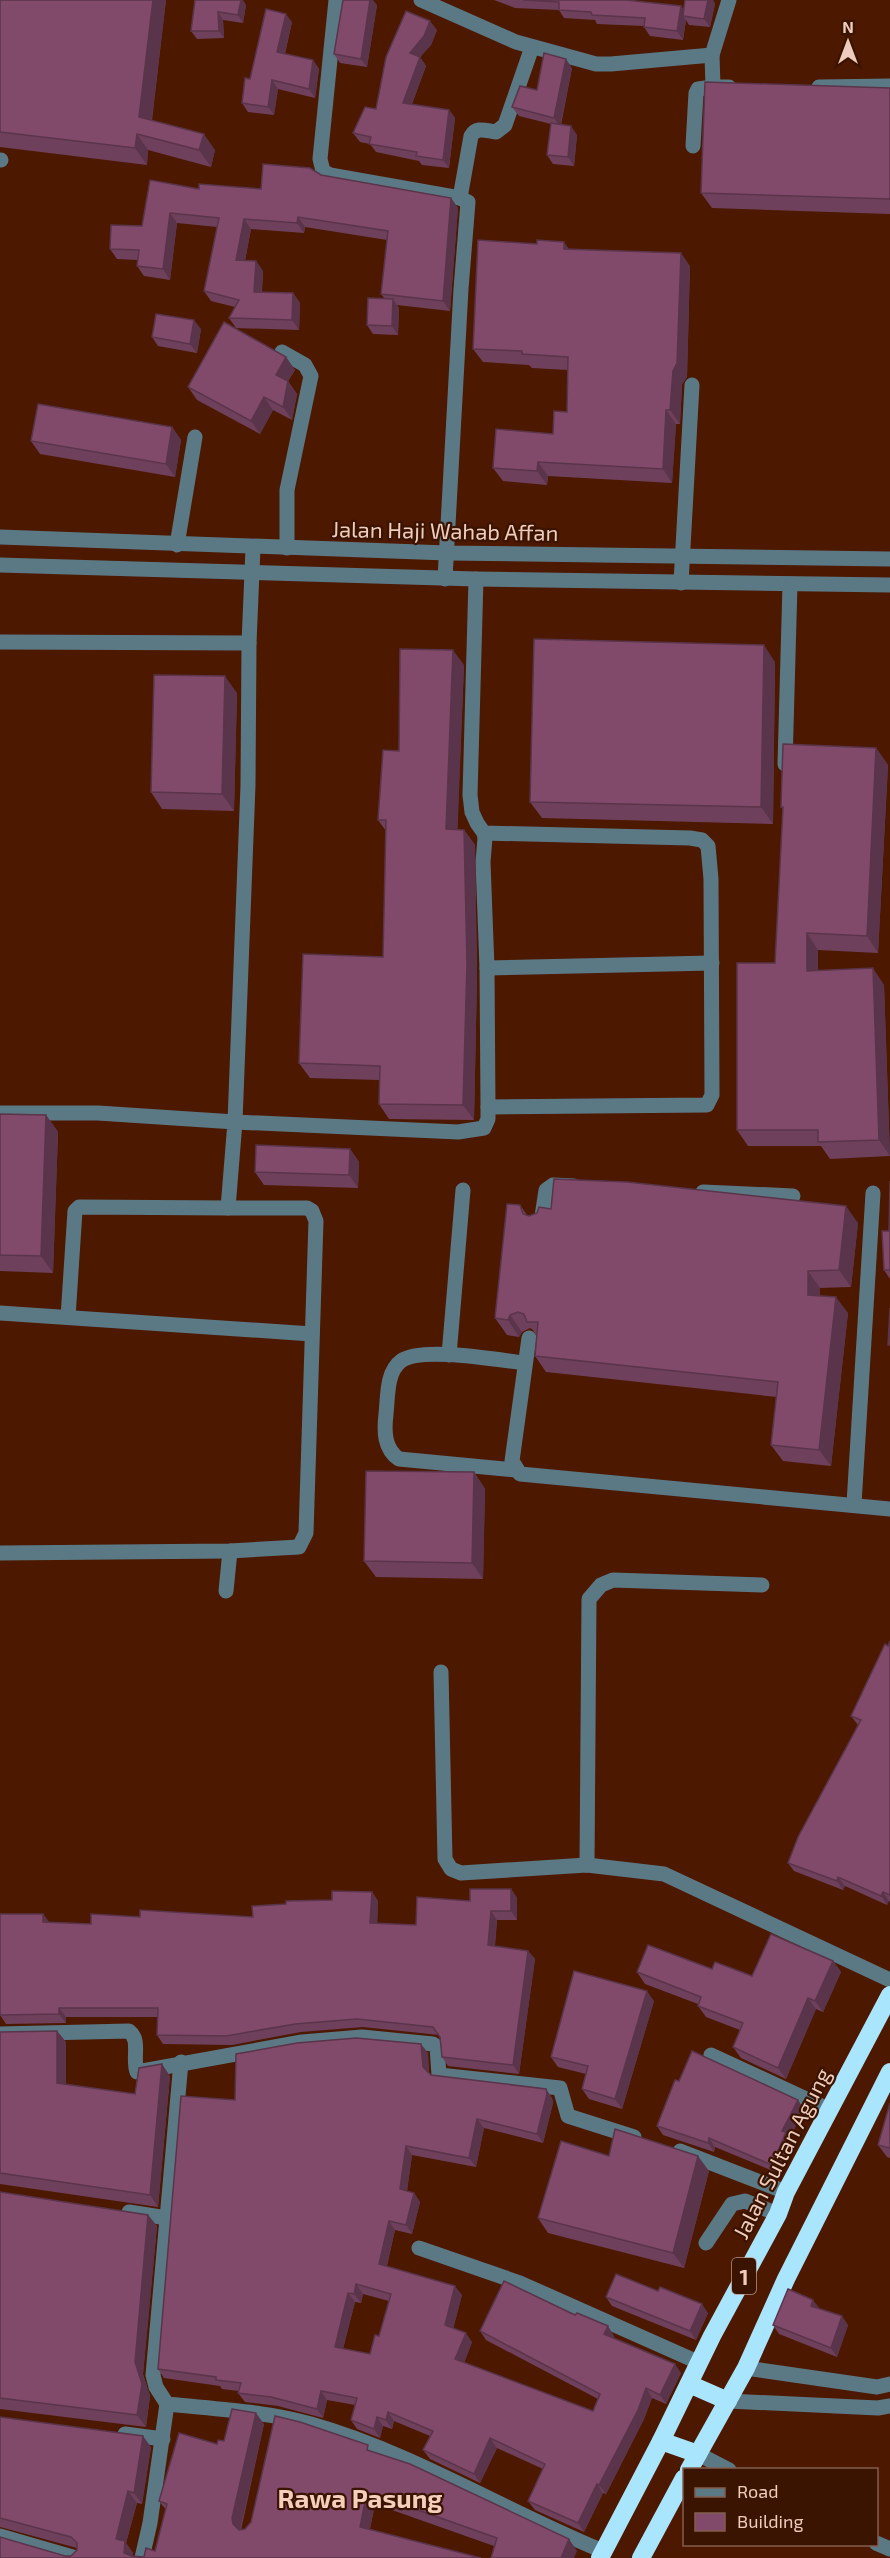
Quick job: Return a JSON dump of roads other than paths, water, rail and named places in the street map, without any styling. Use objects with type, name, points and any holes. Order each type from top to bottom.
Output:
[{"type":"highway","name":"Jalan Sultan Agung","points":[[601,2555],[778,2214],[786,2192],[890,1995]]},
{"type":"highway","name":"1","points":[[693,2462],[746,2368],[786,2279],[889,2074]]},
{"type":"highway","points":[[689,2384],[728,2401]]},
{"type":"highway","points":[[661,2440],[693,2462]]},
{"type":"highway","points":[[641,2558],[683,2480]]},
{"type":"street","points":[[336,0],[321,167],[330,175],[460,198],[468,202],[445,579]]},
{"type":"street","points":[[421,0],[532,47],[603,64],[712,55]]},
{"type":"street","points":[[713,87],[712,55],[729,0]]},
{"type":"street","points":[[460,198],[471,136],[474,131],[479,130],[496,132],[505,125],[532,47]]},
{"type":"street","points":[[809,87],[890,86]]},
{"type":"street","points":[[693,146],[698,89],[739,87]]},
{"type":"street","points":[[282,352],[305,365],[311,376],[287,490],[287,548]]},
{"type":"street","points":[[681,583],[692,385]]},
{"type":"street","points":[[177,545],[195,437]]},
{"type":"street","name":"Jalan Haji Wahab Affan","points":[[0,537],[254,548],[447,553],[890,559]]},
{"type":"street","points":[[228,1208],[235,1122],[248,785],[249,643],[254,548]]},
{"type":"street","points":[[0,565],[445,579],[890,585]]},
{"type":"street","points":[[0,1113],[98,1113],[458,1132],[484,1128],[488,1107],[484,833],[472,812],[470,795],[476,579]]},
{"type":"street","points":[[784,782],[790,584]]},
{"type":"street","points":[[0,642],[249,643]]},
{"type":"street","points":[[484,833],[702,840],[708,846],[711,879],[712,1095],[707,1105],[488,1107]]},
{"type":"street","points":[[487,968],[712,963]]},
{"type":"street","points":[[541,1223],[544,1194],[550,1187],[553,1185],[588,1186]]},
{"type":"street","points":[[449,1355],[463,1190]]},
{"type":"street","points":[[690,1191],[793,1196]]},
{"type":"street","points":[[854,1504],[873,1193]]},
{"type":"street","points":[[0,1553],[230,1551],[299,1547],[305,1539],[316,1221],[312,1211],[308,1208],[79,1207],[75,1211],[68,1317]]},
{"type":"street","points":[[0,1313],[312,1334]]},
{"type":"street","points":[[529,1338],[512,1461],[520,1474],[890,1509]]},
{"type":"street","points":[[516,1470],[399,1460],[387,1446],[385,1423],[391,1374],[401,1361],[421,1354],[525,1363]]},
{"type":"street","points":[[226,1591],[230,1551]]},
{"type":"street","points":[[587,1865],[589,1599],[602,1585],[613,1580],[762,1585]]},
{"type":"street","points":[[441,1672],[445,1859],[447,1865],[461,1873],[587,1865],[673,1877],[890,1980]]},
{"type":"street","points":[[0,2034],[129,2031],[134,2034],[137,2072],[181,2062],[302,2042],[362,2037],[435,2044],[439,2075],[560,2088],[566,2114],[571,2118],[645,2140]]},
{"type":"street","points":[[711,2055],[830,2110]]},
{"type":"street","points":[[142,2558],[150,2523],[166,2404],[156,2387],[153,2375],[181,2062]]},
{"type":"street","points":[[667,2146],[699,2156],[786,2192]]},
{"type":"street","points":[[706,2243],[732,2204],[745,2201],[778,2214]]},
{"type":"street","points":[[112,2209],[167,2218]]},
{"type":"street","points":[[419,2248],[520,2283],[700,2362]]},
{"type":"street","points":[[746,2368],[877,2387],[890,2384]]},
{"type":"street","points":[[728,2401],[878,2408],[890,2406]]},
{"type":"street","points":[[166,2404],[326,2429],[393,2454],[601,2555]]},
{"type":"street","points":[[105,2431],[163,2439]]},
{"type":"street","points":[[693,2462],[724,2468]]},
{"type":"street","points":[[0,2536],[76,2558]]},
{"type":"district","name":"Rawa Pasung","points":[[360,2497]]}]
